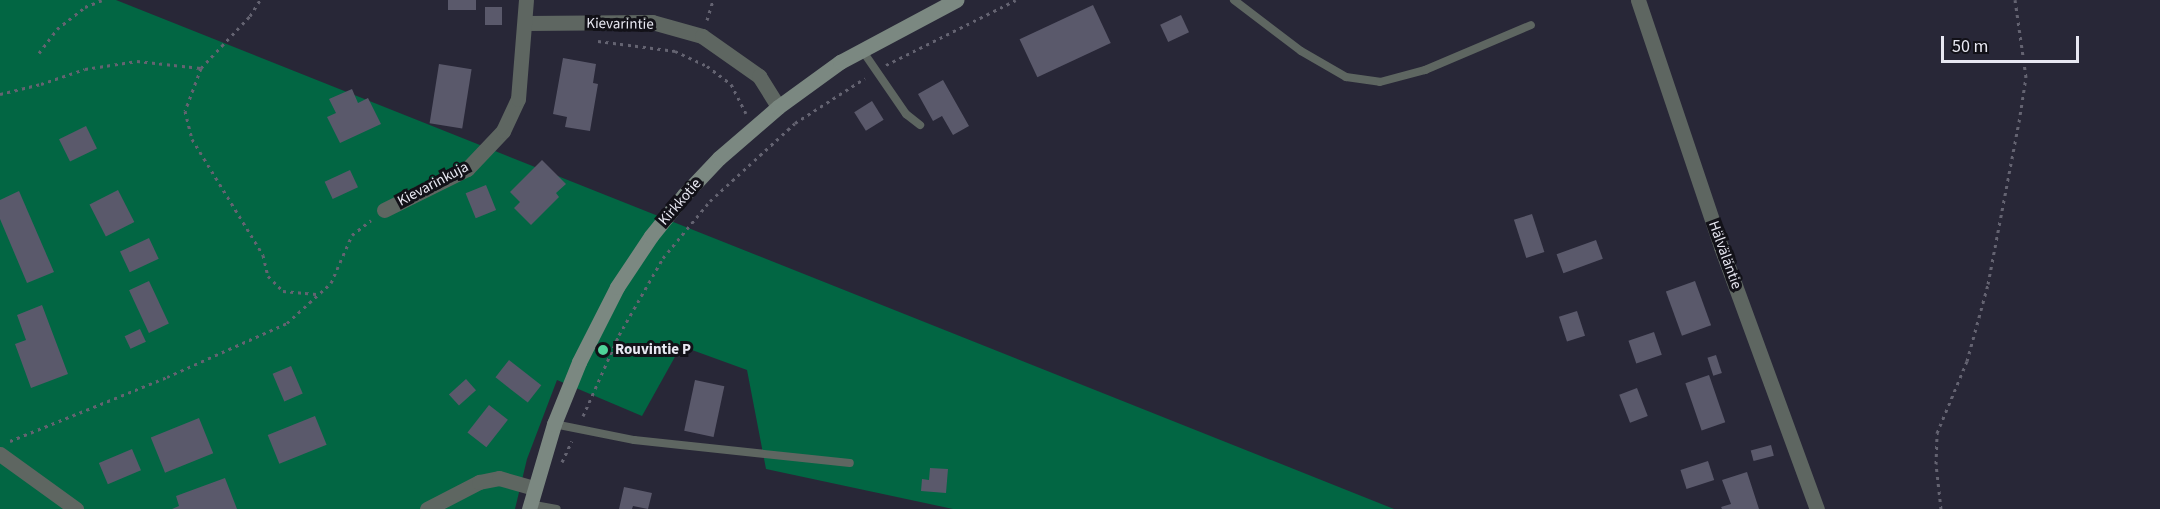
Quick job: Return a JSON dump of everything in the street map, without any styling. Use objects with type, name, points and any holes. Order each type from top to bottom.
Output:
[{"type":"street","points":[[526,0],[526,23]]},
{"type":"street","name":"Kirkkotie","points":[[529,507],[554,424],[579,362],[608,306],[645,245],[684,195],[753,126],[777,106],[862,50],[956,0]]},
{"type":"street","name":"Hälväläntie","points":[[1638,0],[1721,247],[1817,509]]},
{"type":"street","name":"Kievarintie","points":[[526,23],[652,22],[702,36],[731,54],[759,76],[777,106]]},
{"type":"street","name":"Kievarinkuja","points":[[384,210],[467,169],[503,131],[518,99],[526,23]]},
{"type":"street","points":[[0,454],[76,509]]},
{"type":"street","points":[[427,509],[479,482],[499,478],[533,488]]},
{"type":"lane","points":[[1234,0],[1301,51],[1346,77],[1380,82],[1425,70],[1531,25]]},
{"type":"lane","points":[[862,50],[878,70],[906,114],[920,125]]},
{"type":"lane","points":[[554,424],[634,440],[850,463]]},
{"type":"lane","points":[[529,507],[557,509]]},
{"type":"path","points":[[39,53],[57,29],[85,7],[102,0]]},
{"type":"path","points":[[260,0],[250,16],[201,68],[184,111],[192,140],[263,255],[268,276],[283,291],[319,294]]},
{"type":"path","points":[[702,36],[714,0]]},
{"type":"path","points":[[558,470],[619,335],[663,258],[710,201],[795,123],[896,58],[1016,0]]},
{"type":"path","points":[[1941,509],[1936,464],[1937,433],[1967,361],[1988,284],[2025,88],[2026,76],[2015,0]]},
{"type":"path","points":[[596,40],[675,51],[707,66],[731,84],[767,149]]},
{"type":"path","points":[[0,94],[41,84],[85,69],[137,61],[201,68]]},
{"type":"path","points":[[10,441],[168,377],[287,323],[331,283],[352,235],[384,210]]},
{"type":"green space","points":[[0,0],[116,0],[1394,509],[953,509],[766,469],[747,370],[681,346],[642,416],[557,380],[527,459],[515,509],[0,509]]},
{"type":"building","points":[[448,0],[476,0],[476,10],[448,10]]},
{"type":"building","points":[[1093,5],[1111,43],[1037,77],[1020,39]]},
{"type":"building","points":[[485,7],[502,7],[502,25],[485,25]]},
{"type":"building","points":[[1181,15],[1189,32],[1168,42],[1160,25]]},
{"type":"building","points":[[563,58],[596,64],[593,83],[598,84],[590,131],[565,127],[567,117],[553,114]]},
{"type":"building","points":[[439,64],[472,69],[462,128],[430,123]]},
{"type":"building","points":[[943,80],[969,126],[953,135],[942,116],[933,121],[918,94]]},
{"type":"building","points":[[352,89],[358,103],[368,98],[381,124],[340,143],[327,117],[336,113],[329,99]]},
{"type":"building","points":[[872,101],[884,120],[866,131],[854,112]]},
{"type":"building","points":[[86,126],[97,148],[70,162],[59,139]]},
{"type":"building","points":[[542,160],[566,184],[556,193],[559,197],[531,225],[514,208],[520,202],[510,192]]},
{"type":"building","points":[[350,170],[358,187],[333,199],[325,182]]},
{"type":"building","points":[[486,185],[496,210],[476,218],[466,193]]},
{"type":"building","points":[[118,190],[134,222],[106,237],[89,205]]},
{"type":"building","points":[[19,191],[54,272],[27,283],[0,219],[0,200]]},
{"type":"building","points":[[1532,214],[1544,252],[1526,258],[1514,220]]},
{"type":"building","points":[[149,238],[159,259],[130,272],[120,252]]},
{"type":"building","points":[[1596,240],[1603,259],[1563,273],[1557,254]]},
{"type":"building","points":[[149,281],[169,324],[149,333],[129,290]]},
{"type":"building","points":[[1695,281],[1711,325],[1682,336],[1666,292]]},
{"type":"building","points":[[42,305],[68,374],[31,388],[15,344],[26,340],[17,315]]},
{"type":"building","points":[[1577,311],[1585,336],[1567,342],[1559,317]]},
{"type":"building","points":[[140,329],[146,342],[131,349],[125,336]]},
{"type":"building","points":[[1654,332],[1662,355],[1636,363],[1628,341]]},
{"type":"building","points":[[1716,355],[1722,373],[1713,376],[1707,358]]},
{"type":"building","points":[[509,360],[541,385],[528,403],[495,377]]},
{"type":"building","points":[[291,366],[303,394],[284,401],[273,374]]},
{"type":"building","points":[[1709,375],[1725,422],[1702,430],[1685,383]]},
{"type":"building","points":[[466,379],[476,390],[459,406],[449,394]]},
{"type":"building","points":[[695,380],[724,386],[714,437],[684,431]]},
{"type":"building","points":[[1637,388],[1648,416],[1630,423],[1619,395]]},
{"type":"building","points":[[489,405],[508,420],[486,447],[467,433]]},
{"type":"building","points":[[315,416],[327,445],[279,464],[268,435]]},
{"type":"building","points":[[199,418],[213,453],[165,473],[151,437]]},
{"type":"building","points":[[1771,445],[1774,456],[1754,461],[1751,450]]},
{"type":"building","points":[[132,449],[141,470],[108,484],[99,463]]},
{"type":"building","points":[[1708,461],[1714,480],[1687,489],[1680,470]]},
{"type":"building","points":[[930,468],[948,469],[946,493],[921,491],[922,479],[929,480]]},
{"type":"building","points":[[1747,472],[1759,509],[1722,509],[1721,507],[1731,504],[1722,480]]},
{"type":"building","points":[[225,478],[237,509],[172,509],[179,506],[176,496]]},
{"type":"building","points":[[624,487],[652,493],[648,509],[633,506],[632,509],[619,509]]},
{"type":"place","name":"Rouvintie P","points":[[603,350]]}]
